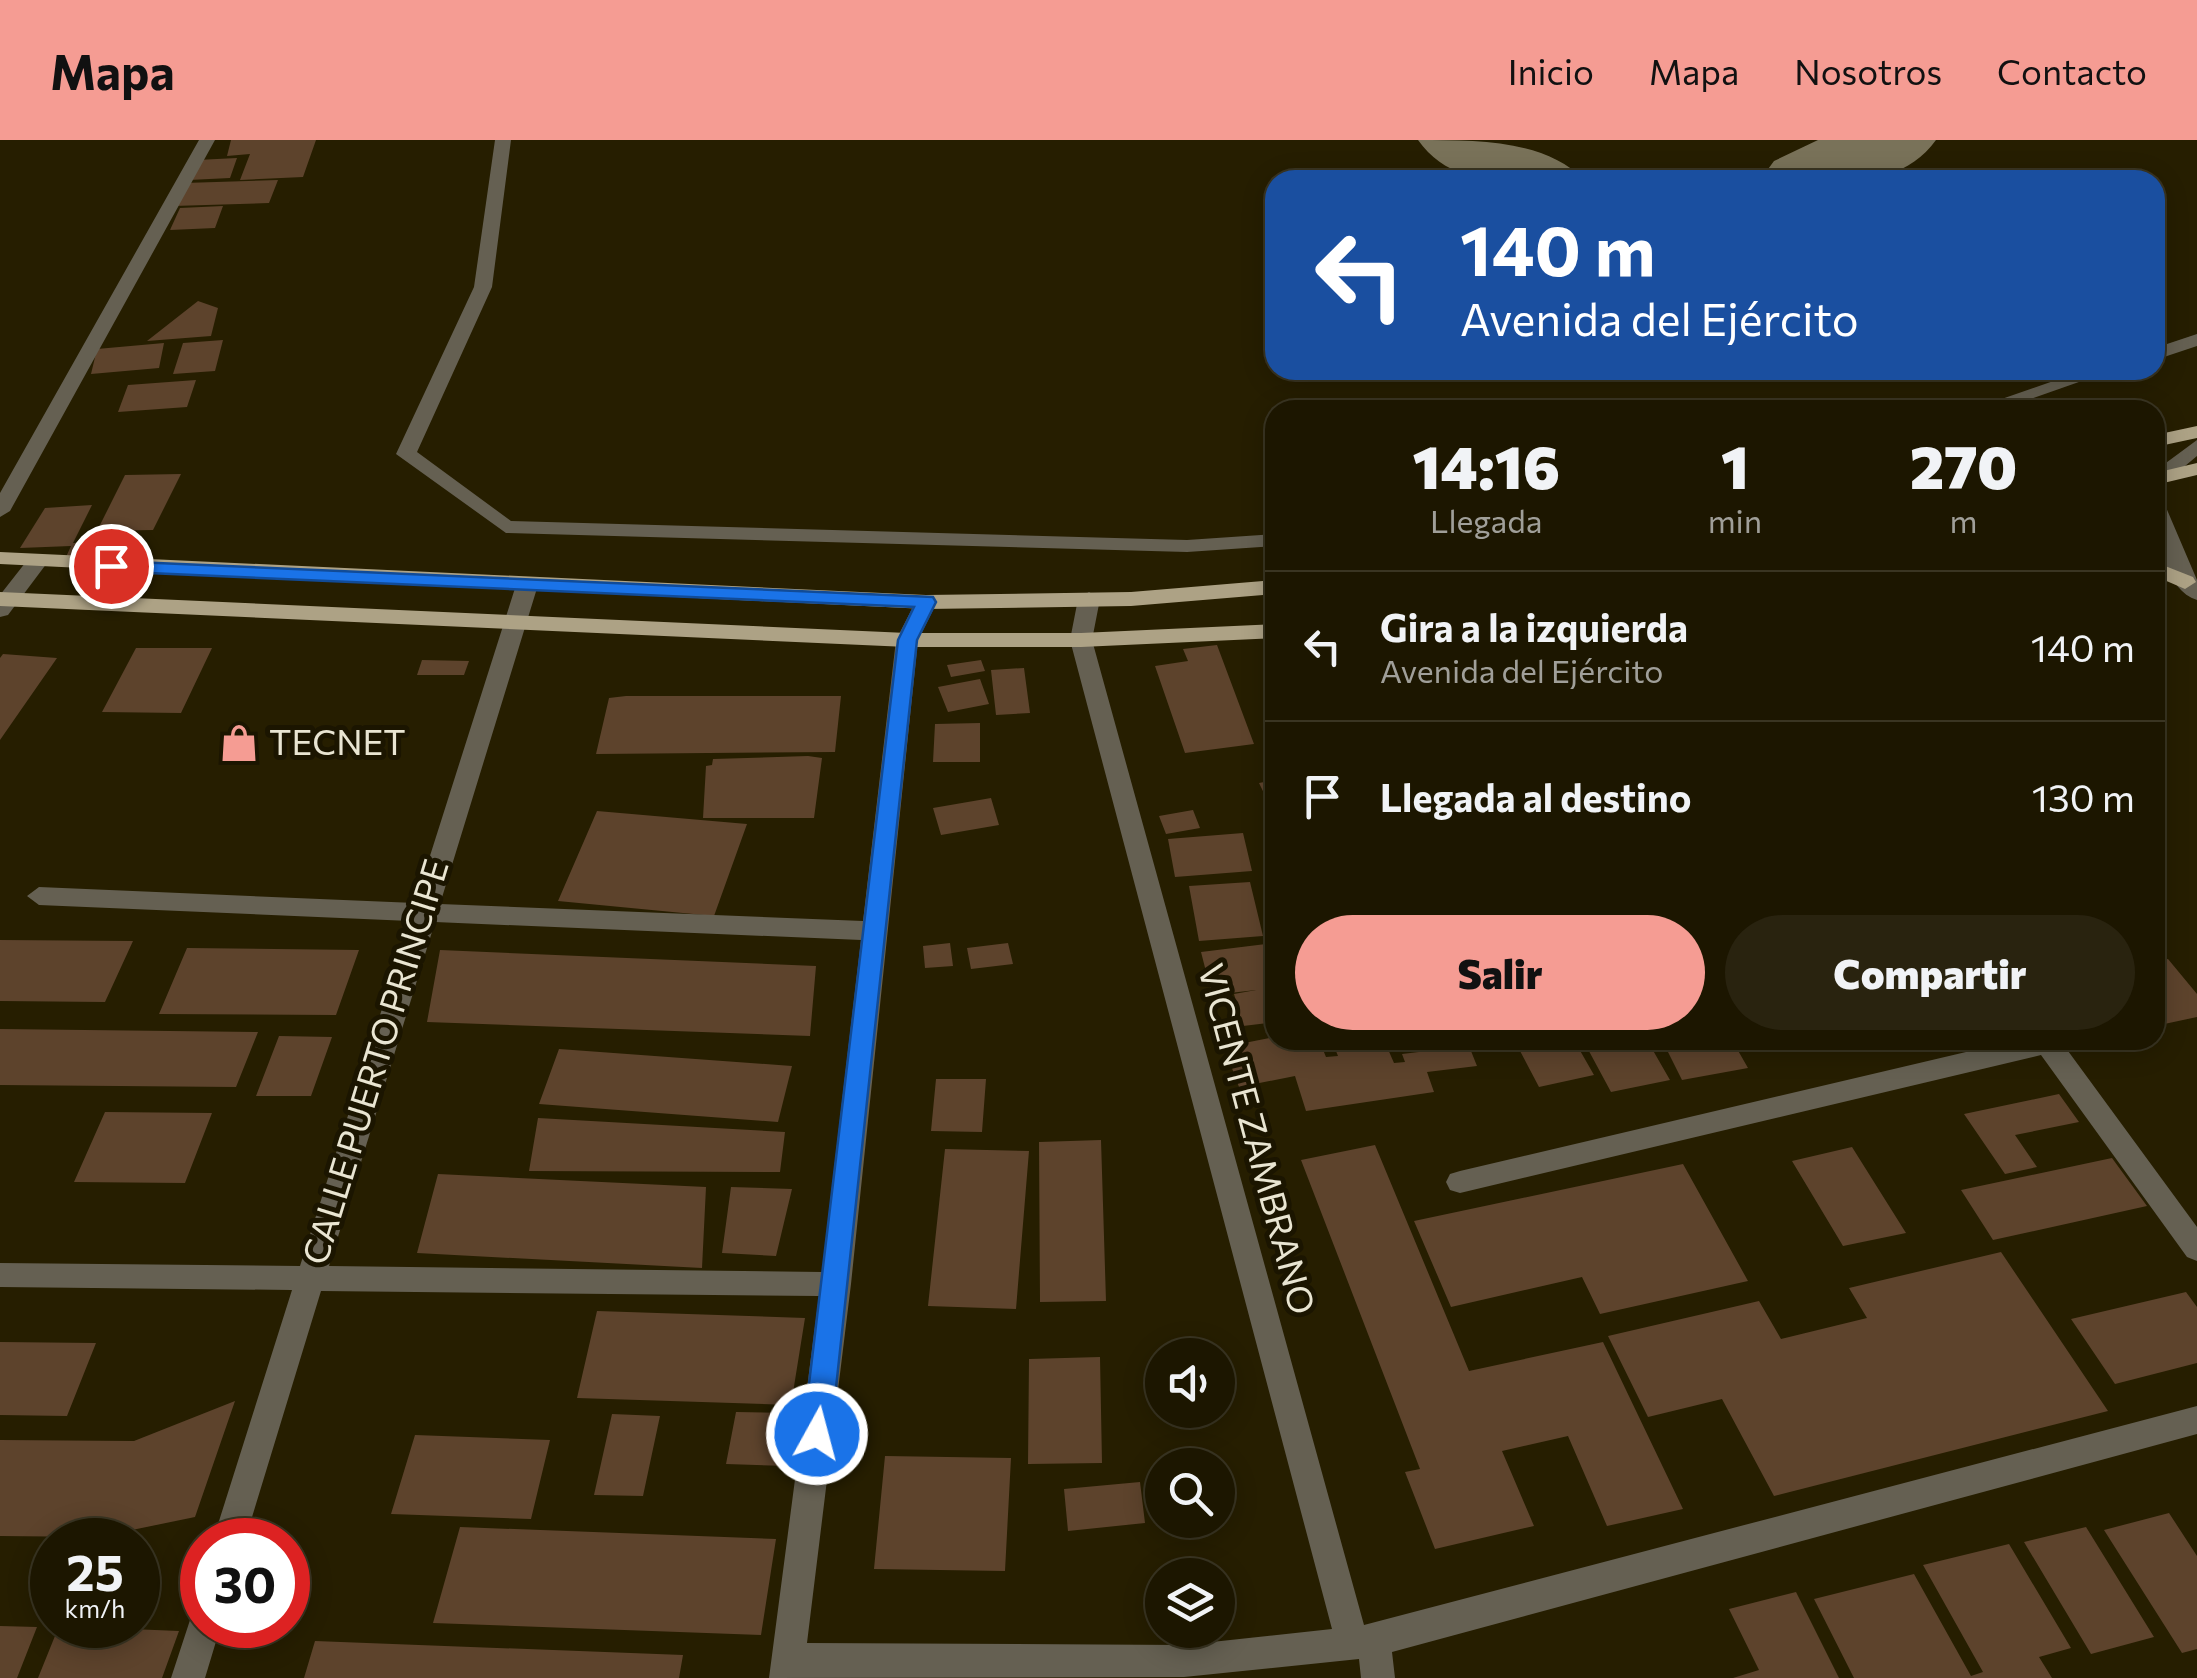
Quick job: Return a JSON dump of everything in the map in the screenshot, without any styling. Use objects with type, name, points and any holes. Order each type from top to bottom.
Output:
[{"type":"main road","points":[[2165,440],[2197,432]]},
{"type":"main road","points":[[2165,480],[2197,469]]},
{"type":"main road","points":[[0,558],[36,563],[926,602],[1089,600],[1265,588]]},
{"type":"main road","points":[[2165,573],[2191,587]]},
{"type":"main road","points":[[2,603],[908,640],[1081,640],[1265,631]]},
{"type":"street","points":[[0,510],[207,140]]},
{"type":"street","points":[[503,140],[484,288],[406,454],[506,527],[1187,546],[1265,541]]},
{"type":"street","points":[[2165,351],[2197,340]]},
{"type":"street","points":[[2011,400],[2073,380]]},
{"type":"street","points":[[2165,475],[2197,446]]},
{"type":"street","points":[[2165,538],[2197,557]]},
{"type":"street","points":[[2165,542],[2191,587]]},
{"type":"street","points":[[2,603],[36,563]]},
{"type":"street","name":"CALLE PUERTO PRINCIPE","points":[[237,1518],[527,586]]},
{"type":"street","name":"VICENTE ZAMBRANO","points":[[1089,600],[1081,640],[1363,1641],[1378,1678]]},
{"type":"street","points":[[926,602],[908,640],[872,931],[836,1284],[788,1669],[1184,1670],[1363,1641],[2197,1420]]},
{"type":"street","points":[[39,896],[872,931]]},
{"type":"street","points":[[1460,1182],[2009,1050]]},
{"type":"street","points":[[2053,1050],[2197,1249]]},
{"type":"street","points":[[0,1275],[836,1284]]},
{"type":"street","points":[[188,1678],[197,1648]]},
{"type":"building","points":[[231,140],[316,140],[303,177],[240,180],[250,154],[227,156]]},
{"type":"building","points":[[237,158],[230,178],[189,180],[197,160]]},
{"type":"building","points":[[278,180],[269,203],[173,206],[184,183]]},
{"type":"building","points":[[223,206],[215,228],[170,230],[180,208]]},
{"type":"building","points":[[198,301],[218,308],[211,336],[147,341]]},
{"type":"building","points":[[223,340],[215,371],[173,374],[183,343]]},
{"type":"building","points":[[164,343],[159,368],[91,374],[97,349]]},
{"type":"building","points":[[196,380],[187,407],[118,412],[128,385]]},
{"type":"building","points":[[181,474],[153,530],[97,531],[125,475]]},
{"type":"building","points":[[92,505],[73,543],[134,540],[128,554],[66,557],[71,546],[20,548],[45,508]]},
{"type":"building","points":[[1217,645],[1254,744],[1185,753],[1155,666],[1188,661],[1183,649]]},
{"type":"building","points":[[136,648],[212,648],[181,713],[102,712]]},
{"type":"building","points":[[3,654],[57,658],[0,740],[0,658]]},
{"type":"building","points":[[422,660],[469,661],[464,675],[417,675]]},
{"type":"building","points":[[981,660],[985,671],[951,677],[947,665]]},
{"type":"building","points":[[1024,668],[1030,713],[996,715],[991,670]]},
{"type":"building","points":[[980,679],[989,704],[948,712],[938,687]]},
{"type":"building","points":[[841,696],[835,752],[596,754],[609,698]]},
{"type":"building","points":[[980,723],[980,762],[933,762],[935,724]]},
{"type":"building","points":[[822,758],[814,818],[703,818],[706,766],[712,765],[713,759]]},
{"type":"building","points":[[991,798],[999,825],[941,835],[933,808]]},
{"type":"building","points":[[1193,810],[1200,828],[1166,834],[1159,816]]},
{"type":"building","points":[[597,811],[747,824],[714,916],[558,901]]},
{"type":"building","points":[[1243,833],[1252,871],[1175,877],[1168,839]]},
{"type":"building","points":[[1250,882],[1263,936],[1199,941],[1189,886]]},
{"type":"building","points":[[0,940],[133,941],[105,1002],[0,1001]]},
{"type":"building","points":[[950,943],[953,966],[925,968],[923,946]]},
{"type":"building","points":[[1008,943],[1013,964],[971,969],[967,948]]},
{"type":"building","points":[[1265,944],[1265,1023],[1243,1026],[1234,994],[1256,990],[1212,995],[1201,952]]},
{"type":"building","points":[[187,948],[359,950],[336,1015],[159,1014]]},
{"type":"building","points":[[440,950],[816,966],[810,1036],[427,1022]]},
{"type":"building","points":[[2165,959],[2197,994],[2197,1017],[2165,1024]]},
{"type":"building","points":[[0,1029],[258,1032],[236,1087],[0,1085]]},
{"type":"building","points":[[279,1036],[332,1037],[311,1096],[256,1096]]},
{"type":"building","points":[[1265,1039],[1265,1050],[1323,1050],[1326,1057],[1338,1056],[1336,1050],[1388,1050],[1394,1063],[1405,1062],[1402,1054],[1471,1050],[1477,1066],[1427,1072],[1434,1092],[1306,1111],[1295,1076],[1239,1087],[1224,1047]]},
{"type":"building","points":[[559,1049],[792,1066],[778,1122],[539,1104]]},
{"type":"building","points":[[1520,1050],[1580,1050],[1594,1075],[1539,1087]]},
{"type":"building","points":[[1588,1050],[1653,1050],[1670,1080],[1611,1092]]},
{"type":"building","points":[[1667,1050],[1738,1050],[1748,1068],[1682,1080]]},
{"type":"building","points":[[936,1079],[986,1079],[982,1132],[931,1131]]},
{"type":"building","points":[[2059,1094],[2079,1122],[2015,1135],[2037,1167],[2005,1174],[1964,1114]]},
{"type":"building","points":[[105,1112],[212,1113],[185,1183],[74,1182]]},
{"type":"building","points":[[538,1118],[785,1132],[780,1172],[529,1171]]},
{"type":"building","points":[[1101,1140],[1106,1301],[1040,1302],[1039,1142]]},
{"type":"building","points":[[1375,1145],[1469,1371],[1603,1342],[1683,1509],[1607,1526],[1568,1436],[1502,1451],[1534,1526],[1435,1549],[1405,1472],[1420,1469],[1301,1160]]},
{"type":"building","points":[[1852,1147],[1906,1233],[1843,1246],[1792,1161]]},
{"type":"building","points":[[945,1149],[1029,1151],[1016,1309],[928,1306]]},
{"type":"building","points":[[2112,1158],[2147,1206],[1993,1240],[1961,1190]]},
{"type":"building","points":[[1683,1164],[1748,1281],[1600,1314],[1582,1277],[1451,1307],[1414,1221]]},
{"type":"building","points":[[438,1174],[706,1187],[702,1268],[417,1253]]},
{"type":"building","points":[[731,1187],[792,1189],[776,1256],[722,1253]]},
{"type":"building","points":[[2001,1252],[2108,1411],[1774,1496],[1722,1399],[1648,1417],[1608,1336],[1759,1301],[1781,1339],[1867,1318],[1849,1288]]},
{"type":"building","points":[[2186,1292],[2197,1307],[2197,1363],[2115,1384],[2071,1319]]},
{"type":"building","points":[[597,1311],[805,1318],[791,1405],[577,1398]]},
{"type":"building","points":[[0,1342],[96,1343],[67,1416],[0,1415]]},
{"type":"building","points":[[1100,1357],[1102,1463],[1028,1464],[1029,1359]]},
{"type":"building","points":[[235,1401],[195,1517],[160,1524],[160,1518],[30,1518],[30,1536],[0,1536],[0,1440],[134,1441]]},
{"type":"building","points":[[736,1412],[795,1413],[788,1466],[726,1464]]},
{"type":"building","points":[[612,1414],[660,1416],[643,1496],[594,1495]]},
{"type":"building","points":[[415,1435],[550,1440],[531,1519],[391,1514]]},
{"type":"building","points":[[885,1456],[1011,1458],[1005,1571],[874,1569]]},
{"type":"building","points":[[1140,1482],[1145,1523],[1068,1531],[1064,1489]]},
{"type":"building","points":[[2169,1513],[2197,1556],[2197,1649],[2182,1653],[2104,1530]]},
{"type":"building","points":[[460,1527],[776,1539],[761,1635],[433,1623]]},
{"type":"building","points":[[2086,1527],[2154,1637],[2091,1654],[2024,1542]]},
{"type":"building","points":[[2009,1544],[2071,1648],[2039,1657],[2052,1678],[1854,1678],[1814,1599],[1914,1574],[1971,1676],[1983,1672],[1923,1565]]},
{"type":"building","points":[[1796,1592],[1839,1678],[1733,1678],[1759,1670],[1729,1609]]},
{"type":"building","points":[[0,1626],[30,1627],[30,1645],[17,1678],[0,1678]]},
{"type":"building","points":[[160,1630],[179,1631],[162,1678],[38,1678],[50,1648],[160,1648]]},
{"type":"building","points":[[315,1641],[683,1655],[679,1678],[304,1678]]},
{"type":"taxiway","points":[[1463,140],[1519,170]]},
{"type":"taxiway","points":[[1827,170],[1891,140]]},
{"type":"place","name":"TECNET","points":[[239,743]]},
{"type":"route","points":[[111,566],[926,602],[908,640],[817,1434]]}]
